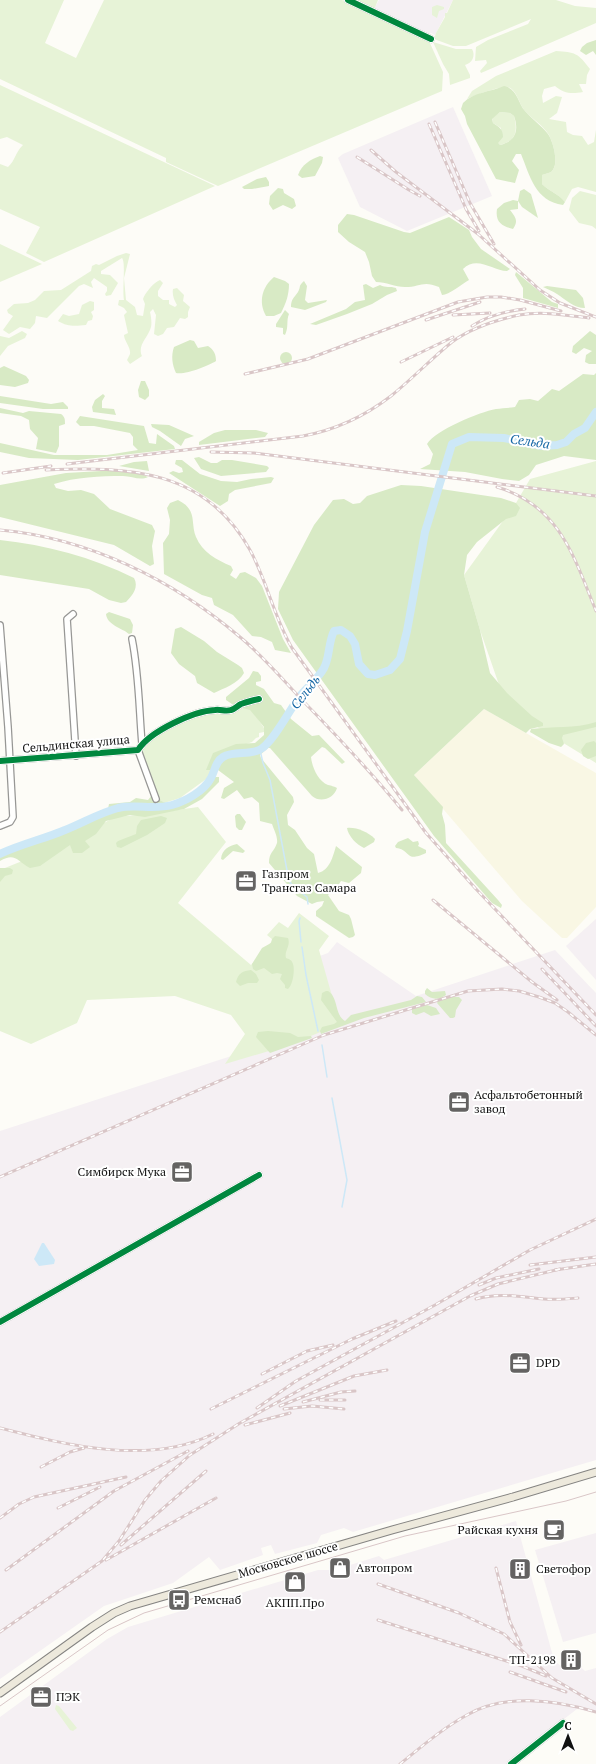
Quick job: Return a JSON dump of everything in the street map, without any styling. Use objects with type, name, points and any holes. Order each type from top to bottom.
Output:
[{"type":"main road","name":"Московское шоссе","points":[[0,1693],[92,1627],[114,1614],[135,1605],[596,1472]]},
{"type":"street","points":[[348,0],[431,39]]},
{"type":"street","points":[[73,614],[67,619],[76,756]]},
{"type":"street","points":[[0,625],[13,817],[10,822],[0,826]]},
{"type":"street","points":[[132,639],[140,698],[142,744]]},
{"type":"street","name":"Сельдинская улица","points":[[0,762],[138,750],[142,744],[161,731],[192,715],[216,710],[233,710],[246,703],[259,699]]},
{"type":"street","points":[[138,750],[156,799]]},
{"type":"street","points":[[0,1322],[259,1175]]},
{"type":"street","points":[[511,1764],[563,1723]]},
{"type":"shaded area","points":[[379,0],[453,0],[435,35],[431,33],[428,34],[374,9]]},
{"type":"shaded area","points":[[453,107],[492,196],[407,231],[360,207],[338,158],[343,154]]},
{"type":"shaded area","points":[[484,709],[596,773],[596,907],[567,938],[562,938],[522,901],[414,775]]},
{"type":"shaded area","points":[[596,919],[596,980],[566,946]]},
{"type":"shaded area","points":[[337,942],[416,996],[555,950],[596,993],[596,1460],[353,1532],[344,1528],[321,1535],[317,1543],[275,1554],[271,1545],[261,1548],[263,1555],[220,1570],[209,1557],[173,1583],[104,1606],[0,1679],[0,1131],[336,1022],[317,957],[328,953]]},
{"type":"shaded area","points":[[516,1521],[554,1660],[564,1669],[577,1664],[585,1671],[596,1668],[596,1713],[577,1709],[506,1764],[0,1764],[0,1717],[107,1639],[128,1627],[318,1570],[334,1570],[379,1556],[384,1560]]},
{"type":"shaded area","points":[[596,1533],[596,1633],[563,1642],[535,1550]]},
{"type":"green space","points":[[0,0],[64,0],[45,43],[76,58],[104,0],[342,0],[429,41],[443,72],[442,91],[218,186],[166,162],[166,158],[0,79]]},
{"type":"green space","points":[[354,0],[378,0],[374,10]]},
{"type":"green space","points":[[453,0],[556,0],[575,6],[596,8],[596,23],[481,73],[480,71],[487,63],[486,60],[475,61],[476,47],[488,40],[528,24],[531,19],[466,46],[453,46],[434,39],[445,17],[445,13],[447,13]]},
{"type":"green space","points":[[437,5],[444,7],[444,9],[439,11],[437,18],[432,15],[432,7]]},
{"type":"green space","points":[[596,40],[596,55],[593,51],[586,55],[580,51],[587,43]]},
{"type":"green space","points":[[433,42],[456,49],[472,49],[474,54],[473,59],[470,63],[465,65],[470,78],[450,85],[449,74]]},
{"type":"green space","points":[[556,51],[576,54],[590,69],[587,75],[586,84],[579,84],[583,92],[568,93],[555,86],[544,89],[542,96],[543,103],[556,96],[562,97],[557,113],[549,119],[566,122],[567,132],[573,135],[582,136],[588,145],[594,142],[596,130],[596,192],[578,187],[572,189],[565,202],[542,184],[542,175],[551,172],[554,169],[555,164],[554,148],[549,135],[544,128],[525,111],[514,91],[508,87],[505,87],[481,93],[467,99],[472,91],[496,76]]},
{"type":"green space","points":[[0,85],[215,186],[44,262],[26,253],[40,227],[0,209],[0,164],[8,167],[23,145],[7,137],[0,139]]},
{"type":"green space","points":[[504,86],[512,90],[525,111],[550,137],[554,147],[555,164],[554,169],[551,172],[542,175],[542,184],[563,199],[565,202],[563,205],[554,203],[540,193],[531,179],[521,154],[516,154],[512,161],[519,170],[515,183],[496,179],[467,124],[461,109],[463,103],[467,99]],"holes":[[[500,112],[510,113],[514,116],[516,126],[515,134],[510,141],[500,145],[498,143],[503,137],[502,132],[499,127],[493,123],[492,119]]]},
{"type":"green space","points":[[500,112],[510,113],[514,116],[516,131],[510,141],[500,145],[497,143],[500,139],[501,128],[493,123],[492,118]]},
{"type":"green space","points":[[320,156],[323,157],[322,163],[315,176],[302,178],[298,175],[307,163]]},
{"type":"green space","points":[[266,177],[269,182],[269,186],[252,189],[244,189],[242,187],[257,179]]},
{"type":"green space","points":[[278,188],[283,189],[284,193],[294,199],[296,206],[292,209],[283,205],[273,210],[269,204],[270,196]]},
{"type":"green space","points":[[524,189],[531,194],[538,218],[522,207],[518,201],[520,191]]},
{"type":"green space","points":[[580,191],[596,195],[596,229],[592,226],[579,223],[569,210],[572,198]]},
{"type":"green space","points":[[513,200],[518,201],[518,209],[510,210],[516,221],[513,229],[500,223],[497,217],[497,209],[504,203]]},
{"type":"green space","points":[[347,214],[410,233],[449,217],[469,230],[472,237],[481,249],[510,269],[507,271],[479,263],[468,265],[463,269],[469,280],[445,295],[442,295],[439,287],[429,284],[405,287],[376,282],[372,276],[365,252],[349,242],[338,232],[338,225]]},
{"type":"green space","points":[[0,244],[42,264],[0,282]]},
{"type":"green space","points":[[126,253],[130,254],[124,278],[126,300],[135,307],[137,315],[143,316],[145,304],[143,299],[153,285],[160,280],[163,283],[158,291],[158,296],[163,300],[169,300],[169,304],[175,307],[177,305],[173,289],[177,288],[184,295],[183,301],[190,307],[188,317],[185,319],[180,318],[174,327],[167,328],[163,334],[158,336],[154,334],[156,315],[153,309],[150,312],[150,331],[141,348],[142,356],[130,364],[127,360],[130,354],[129,346],[124,335],[128,333],[124,315],[127,312],[124,308],[118,305],[119,300],[124,300],[123,290],[124,265],[122,258],[101,271],[101,274],[110,275],[118,283],[111,295],[106,296],[105,294],[107,287],[94,278],[91,282],[93,288],[84,284],[79,286],[47,318],[36,316],[35,323],[30,329],[20,327],[9,334],[3,330],[13,316],[8,313],[7,310],[14,304],[28,303],[35,300],[44,291],[61,290],[91,271],[92,266],[96,264],[99,265]]},
{"type":"green space","points":[[516,272],[552,302],[558,304],[558,308],[523,298],[523,288],[515,275]]},
{"type":"green space","points":[[274,277],[289,284],[288,295],[281,313],[274,316],[266,316],[262,305],[262,295],[267,285]]},
{"type":"green space","points":[[304,281],[307,286],[305,300],[308,303],[327,300],[326,302],[305,310],[291,307],[292,300]]},
{"type":"green space","points":[[366,284],[373,288],[380,285],[394,287],[397,291],[372,304],[347,314],[316,325],[310,324],[346,309],[355,302],[365,300],[363,285]]},
{"type":"green space","points":[[547,286],[576,290],[583,298],[585,308],[574,305],[543,287]]},
{"type":"green space","points":[[90,301],[94,302],[94,310],[91,312],[93,316],[92,320],[88,321],[86,325],[68,325],[58,321],[63,314],[69,316],[79,314],[82,305]]},
{"type":"green space","points":[[285,310],[289,314],[285,335],[283,334],[283,328],[276,327],[276,324]]},
{"type":"green space","points":[[22,331],[27,334],[25,338],[8,346],[0,356],[0,336],[9,338]]},
{"type":"green space","points":[[590,331],[596,335],[596,364],[589,364],[585,362],[586,355],[592,351],[584,348],[576,354],[572,352],[573,346]]},
{"type":"green space","points":[[190,340],[194,341],[198,348],[208,346],[214,352],[216,361],[202,368],[176,373],[172,360],[174,347]]},
{"type":"green space","points":[[286,352],[290,354],[292,358],[290,362],[286,364],[282,362],[280,358],[282,354]]},
{"type":"green space","points":[[4,366],[26,376],[29,380],[28,383],[15,387],[0,385],[0,368]]},
{"type":"green space","points":[[596,373],[596,460],[564,456],[536,465],[529,475],[519,481],[465,472],[420,469],[430,464],[433,454],[427,444],[439,433],[458,422],[489,411],[515,407],[519,400],[530,399],[538,401],[552,389],[559,391],[583,374],[594,375]]},
{"type":"green space","points":[[141,381],[145,381],[149,390],[149,396],[145,400],[139,397],[138,390]]},
{"type":"green space","points":[[103,394],[105,396],[102,401],[102,408],[114,409],[116,415],[93,412],[92,407],[95,400]]},
{"type":"green space","points":[[0,396],[51,404],[63,402],[68,409],[43,409],[0,403]]},
{"type":"green space","points":[[0,408],[23,413],[29,411],[61,414],[64,418],[65,424],[59,426],[59,446],[56,453],[36,449],[38,438],[30,429],[29,420],[21,416],[0,413]]},
{"type":"green space","points":[[80,416],[144,426],[149,443],[156,444],[157,434],[174,446],[175,449],[78,460],[29,458],[0,452],[0,443],[54,455],[107,455],[138,450],[133,445],[133,437],[130,433],[94,426],[80,426],[76,422]]},
{"type":"green space","points":[[151,424],[169,425],[194,436],[185,439],[181,446],[152,427]]},
{"type":"green space","points":[[225,430],[256,430],[268,433],[265,437],[199,445],[199,442],[214,433]]},
{"type":"green space","points":[[199,457],[211,463],[217,463],[222,460],[232,460],[267,466],[269,468],[266,472],[221,476],[201,469],[194,458]]},
{"type":"green space","points":[[176,460],[182,460],[200,474],[221,481],[237,482],[251,479],[274,478],[271,483],[235,490],[229,494],[228,501],[220,506],[169,473],[173,471],[179,473],[183,472],[182,468],[175,464]]},
{"type":"green space","points":[[147,461],[149,471],[119,466],[134,462]]},
{"type":"green space","points":[[596,461],[596,763],[534,725],[505,702],[480,630],[464,575],[516,503],[530,479]]},
{"type":"green space","points":[[119,470],[139,473],[148,477],[142,479],[123,476],[79,478],[54,484],[56,488],[68,491],[81,490],[94,494],[110,509],[152,525],[155,531],[152,546],[154,564],[150,566],[114,545],[0,517],[0,485],[66,473]]},
{"type":"green space","points":[[401,485],[421,486],[501,498],[516,503],[520,508],[516,516],[506,519],[477,542],[467,555],[464,575],[480,630],[490,673],[507,693],[532,716],[543,723],[543,726],[530,729],[526,733],[484,709],[414,775],[443,807],[442,814],[445,825],[446,843],[498,900],[502,905],[501,908],[492,903],[434,836],[293,640],[278,609],[279,592],[314,525],[333,500],[344,499],[353,504],[360,503],[367,496]]},
{"type":"green space","points":[[178,500],[191,512],[194,532],[202,547],[215,558],[231,566],[233,570],[230,575],[236,579],[240,573],[245,572],[256,578],[262,586],[283,639],[291,653],[275,650],[272,642],[261,637],[252,636],[233,615],[214,605],[212,598],[202,595],[164,574],[163,543],[169,534],[170,520],[167,508],[170,503]]},
{"type":"green space","points":[[0,540],[52,549],[102,564],[134,578],[136,588],[126,602],[121,603],[109,600],[89,589],[0,575]]},
{"type":"green space","points":[[109,612],[130,619],[133,625],[132,633],[129,634],[112,624],[107,618],[106,614]]},
{"type":"green space","points":[[181,627],[204,641],[217,652],[242,668],[244,673],[241,677],[230,685],[214,693],[197,683],[195,676],[179,664],[171,653],[175,629]]},
{"type":"green space","points":[[253,671],[258,672],[261,676],[261,681],[256,682],[256,685],[264,689],[274,703],[281,705],[291,719],[312,736],[319,735],[345,762],[342,764],[322,747],[311,757],[318,777],[324,783],[337,788],[330,797],[326,799],[319,799],[312,796],[270,748],[260,755],[293,797],[294,802],[287,815],[288,825],[295,830],[307,848],[314,854],[318,873],[328,866],[336,846],[362,867],[361,873],[349,883],[341,881],[335,893],[328,895],[339,911],[349,915],[355,935],[353,937],[349,938],[316,916],[316,911],[322,906],[324,901],[312,904],[297,896],[269,863],[271,854],[277,843],[277,838],[272,824],[260,821],[259,803],[252,797],[244,799],[237,790],[224,799],[221,798],[224,788],[234,782],[218,770],[206,770],[213,753],[236,744],[255,743],[264,735],[264,727],[250,710],[235,706],[226,700],[226,697],[249,678]]},
{"type":"green space","points":[[248,704],[264,728],[264,732],[259,733],[259,737],[252,742],[218,754],[209,777],[180,798],[164,803],[158,800],[141,752],[143,745],[182,721],[206,713],[236,711]]},
{"type":"green space","points":[[596,722],[596,727],[563,735],[562,738],[564,744],[561,747],[549,743],[530,732],[531,729],[572,726]]},
{"type":"green space","points":[[594,741],[596,743],[596,756],[588,759],[583,756],[581,750],[586,743]]},
{"type":"green space","points":[[215,777],[219,777],[219,782],[202,799],[184,809],[145,817],[130,815],[106,821],[96,834],[85,841],[90,847],[82,853],[73,853],[70,845],[40,866],[30,868],[13,857],[5,858],[0,861],[0,854],[66,830],[105,812],[108,809],[109,804],[130,802],[136,798],[148,800],[152,795],[163,802],[174,803],[197,793]]},
{"type":"green space","points":[[198,807],[226,842],[178,903],[251,965],[273,940],[267,935],[279,922],[288,928],[299,913],[329,936],[319,950],[340,1024],[289,1045],[225,1064],[245,1034],[231,1015],[175,996],[87,1000],[77,1023],[31,1044],[0,1031],[0,870],[69,842],[115,817]]},
{"type":"green space","points":[[240,814],[246,822],[242,830],[239,830],[236,827],[235,816]]},
{"type":"green space","points":[[161,816],[167,818],[165,823],[147,835],[121,848],[117,847],[116,843],[118,841],[136,834],[137,826],[141,820]]},
{"type":"green space","points":[[347,828],[354,828],[365,832],[375,839],[374,842],[364,848],[361,847],[351,837]]},
{"type":"green space","points":[[408,838],[413,842],[418,841],[418,846],[426,850],[426,853],[414,857],[401,849],[396,848],[395,846],[398,842]]},
{"type":"green space","points":[[237,844],[245,851],[243,853],[233,851],[223,860],[221,859],[226,848]]},
{"type":"green space","points":[[0,868],[10,868],[13,870],[12,874],[5,876],[0,882]]},
{"type":"green space","points":[[275,936],[288,938],[289,941],[286,958],[292,962],[294,970],[292,981],[288,989],[285,988],[285,985],[280,979],[282,974],[272,974],[264,968],[256,971],[253,969],[252,964],[262,948],[271,943]]},
{"type":"green space","points":[[251,970],[256,974],[259,980],[257,983],[248,983],[240,986],[236,982],[238,976],[243,972]]},
{"type":"green space","points":[[427,988],[432,992],[445,991],[446,995],[438,998],[430,997],[425,994]]},
{"type":"green space","points":[[328,991],[334,998],[339,1014],[345,1021],[351,1015],[411,1000],[417,996],[422,997],[426,1002],[364,1018],[321,1034],[320,1031],[322,1027],[337,1022],[321,1000],[322,993]]},
{"type":"green space","points":[[452,997],[459,997],[462,1000],[456,1010],[455,1017],[450,1018],[437,1003],[438,1001]]},
{"type":"green space","points":[[427,1005],[436,1008],[440,1014],[431,1016],[424,1012],[416,1015],[412,1013],[412,1009]]},
{"type":"green space","points":[[268,1031],[290,1033],[298,1037],[311,1036],[312,1038],[270,1053],[256,1037],[258,1032]]},
{"type":"green space","points":[[56,1705],[59,1706],[77,1728],[73,1731],[70,1730],[55,1709]]},
{"type":"water","points":[[42,1243],[44,1243],[55,1260],[54,1264],[39,1266],[34,1259]]},
{"type":"waterway","name":"Сельдь","points":[[0,854],[57,833],[111,810],[125,807],[158,807],[172,805],[194,795],[208,783],[220,759],[227,755],[257,751],[266,745],[300,696],[319,676],[324,668],[334,631],[341,630],[350,636],[355,644],[359,664],[368,674],[375,675],[390,670],[400,659],[407,631],[425,532],[452,444],[469,437],[504,438],[542,446],[557,445],[566,442],[574,434],[585,428],[596,412]]},
{"type":"waterway","points":[[260,750],[263,763],[270,780],[289,881],[307,897],[308,904]]},
{"type":"waterway","points":[[300,918],[301,942]]},
{"type":"waterway","points":[[302,947],[306,975],[318,1031]]},
{"type":"waterway","points":[[322,1045],[327,1077]]},
{"type":"waterway","points":[[332,1098],[347,1180],[342,1207]]},
{"type":"tram line","points":[[0,1706],[108,1630],[144,1613],[405,1536],[566,1501],[596,1492]]},
{"type":"railway","points":[[435,122],[470,203],[494,244]]},
{"type":"railway","points":[[429,124],[466,209],[479,231]]},
{"type":"railway","points":[[371,150],[396,172],[478,234],[540,290],[560,303],[596,317]]},
{"type":"railway","points":[[357,157],[420,196]]},
{"type":"railway","points":[[245,374],[308,359],[458,302],[487,297],[501,297],[520,300],[561,311]]},
{"type":"railway","points":[[426,320],[480,302]]},
{"type":"railway","points":[[472,326],[498,314],[525,309]]},
{"type":"railway","points":[[453,315],[490,313]]},
{"type":"railway","points":[[67,464],[303,436],[327,430],[371,410],[391,396],[452,342],[484,325],[519,315],[536,313],[589,318]]},
{"type":"railway","points":[[401,362],[453,337]]},
{"type":"railway","points":[[211,452],[254,453],[596,496]]},
{"type":"railway","points":[[3,473],[51,466]]},
{"type":"railway","points":[[46,470],[106,469],[135,472],[162,478],[187,488],[211,503],[232,523],[256,562],[280,624],[292,648],[426,833],[475,888],[596,1015]]},
{"type":"railway","points":[[497,487],[518,496],[536,507],[550,520],[572,553],[596,611]]},
{"type":"railway","points":[[0,530],[66,542],[97,552],[128,565],[187,597],[214,616],[265,660],[354,755],[402,810]]},
{"type":"railway","points":[[433,900],[532,982],[557,1000]]},
{"type":"railway","points":[[542,969],[596,1026]]},
{"type":"railway","points":[[0,1177],[324,1035],[468,991],[502,989],[519,991],[539,997],[555,1003],[596,1035]]},
{"type":"railway","points":[[257,1408],[296,1381],[435,1305],[530,1250],[596,1219]]},
{"type":"railway","points":[[530,1265],[596,1257]]},
{"type":"railway","points":[[555,1270],[596,1264]]},
{"type":"railway","points":[[479,1285],[496,1278],[539,1269]]},
{"type":"railway","points":[[0,1632],[102,1561],[119,1541],[145,1500],[161,1481],[190,1455],[240,1423],[470,1296],[498,1284],[560,1269]]},
{"type":"railway","points":[[476,1299],[502,1295],[548,1299],[578,1298]]},
{"type":"railway","points":[[211,1409],[352,1339],[396,1321]]},
{"type":"railway","points":[[262,1374],[307,1351],[333,1345]]},
{"type":"railway","points":[[280,1406],[354,1376],[387,1370]]},
{"type":"railway","points":[[303,1402],[341,1392],[355,1391]]},
{"type":"railway","points":[[320,1400],[345,1400]]},
{"type":"railway","points":[[284,1409],[312,1406],[344,1409]]},
{"type":"railway","points":[[245,1425],[290,1413]]},
{"type":"railway","points":[[0,1428],[52,1441],[80,1446],[135,1451],[162,1449],[188,1444],[213,1434]]},
{"type":"railway","points":[[41,1467],[70,1452],[84,1448]]},
{"type":"railway","points":[[6,1570],[114,1491],[188,1451]]},
{"type":"railway","points":[[121,1545],[206,1471]]},
{"type":"railway","points":[[0,1518],[19,1504],[34,1497],[126,1477]]},
{"type":"railway","points":[[58,1508],[100,1487]]},
{"type":"railway","points":[[106,1560],[216,1498]]},
{"type":"railway","points":[[496,1568],[510,1622],[521,1645]]},
{"type":"railway","points":[[378,1584],[459,1613],[504,1634],[552,1678],[596,1704]]},
{"type":"railway","points":[[378,1620],[522,1666],[546,1676]]},
{"type":"railway","points":[[510,1672],[566,1692]]},
{"type":"railway","points":[[400,1764],[449,1726],[482,1708],[514,1701],[531,1701],[564,1704],[596,1712]]},
{"type":"cycle path","points":[[348,0],[431,39]]},
{"type":"cycle path","points":[[0,761],[138,750],[152,736],[173,723],[206,711],[231,710],[241,704],[259,699]]},
{"type":"cycle path","points":[[0,1322],[259,1175]]},
{"type":"cycle path","points":[[511,1764],[563,1723]]},
{"type":"place","name":"Газпром Трансгаз Самара","points":[[246,881]]},
{"type":"place","name":"Асфальтобетонный завод","points":[[459,1102]]},
{"type":"place","name":"Симбирск Мука","points":[[182,1172]]},
{"type":"place","name":"DPD","points":[[520,1363]]},
{"type":"place","name":"Райская кухня","points":[[554,1530]]},
{"type":"place","name":"Автопром","points":[[340,1568]]},
{"type":"place","name":"Светофор","points":[[520,1569]]},
{"type":"place","name":"АКПП.Про","points":[[295,1582]]},
{"type":"place","name":"Ремснаб","points":[[179,1600]]},
{"type":"place","name":"ТП-2198","points":[[571,1660]]},
{"type":"place","name":"ПЭК","points":[[41,1697]]},
{"type":"water label","name":"Сельда","points":[[530,441]]}]
